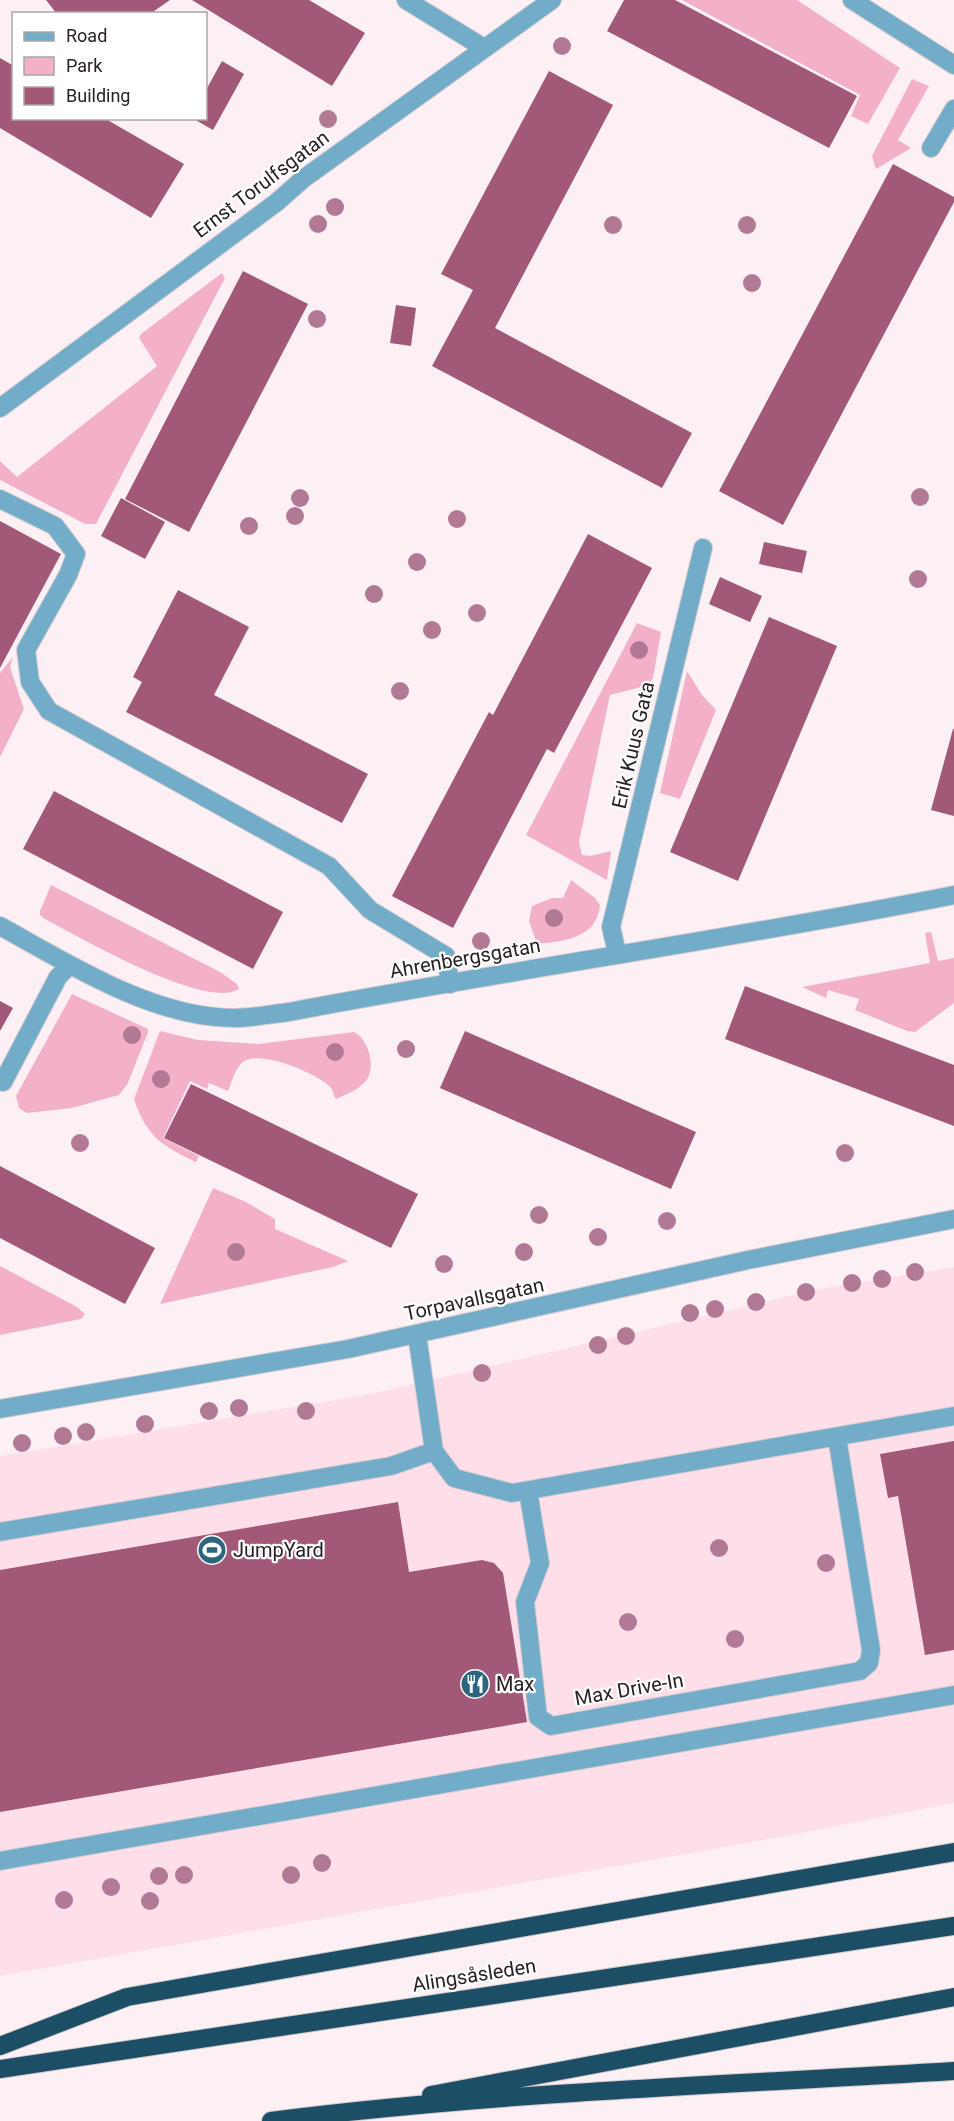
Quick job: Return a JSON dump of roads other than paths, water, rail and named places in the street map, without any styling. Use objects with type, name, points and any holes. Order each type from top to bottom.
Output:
[{"type":"highway","points":[[0,2046],[127,1997],[954,1852]]},
{"type":"highway","name":"Alingsåsleden","points":[[0,2069],[954,1926]]},
{"type":"highway","points":[[271,2121],[341,2112],[954,1997]]},
{"type":"highway","points":[[341,2112],[954,2071]]},
{"type":"street","points":[[406,0],[484,48]]},
{"type":"street","name":"Ernst Torulfsgatan","points":[[0,408],[277,202],[303,179],[552,0]]},
{"type":"street","points":[[852,0],[954,65]]},
{"type":"street","points":[[931,148],[954,109]]},
{"type":"street","points":[[0,499],[55,526],[76,554],[68,576],[26,650],[30,682],[49,711],[329,866],[370,910],[446,956],[450,984]]},
{"type":"street","name":"Erik Kuus Gata","points":[[616,953],[611,927],[703,548]]},
{"type":"street","name":"Ahrenbergsgatan","points":[[0,926],[70,965],[154,1003],[193,1014],[234,1018],[289,1012],[616,953],[813,923],[954,895]]},
{"type":"street","points":[[3,1082],[58,977],[70,965]]},
{"type":"street","name":"Torpavallsgatan","points":[[0,1409],[417,1335],[748,1260],[954,1219]]},
{"type":"street","points":[[417,1335],[434,1451],[454,1478],[512,1493],[954,1416]]},
{"type":"street","name":"Max Drive-In","points":[[528,1491],[540,1563],[525,1602],[538,1717],[551,1726],[860,1671],[869,1663],[872,1650],[837,1437]]},
{"type":"street","points":[[0,1532],[391,1466],[434,1451]]},
{"type":"street","points":[[0,1861],[954,1695]]},
{"type":"place","name":"JumpYard","points":[[212,1550]]},
{"type":"place","name":"Max","points":[[475,1684]]}]
